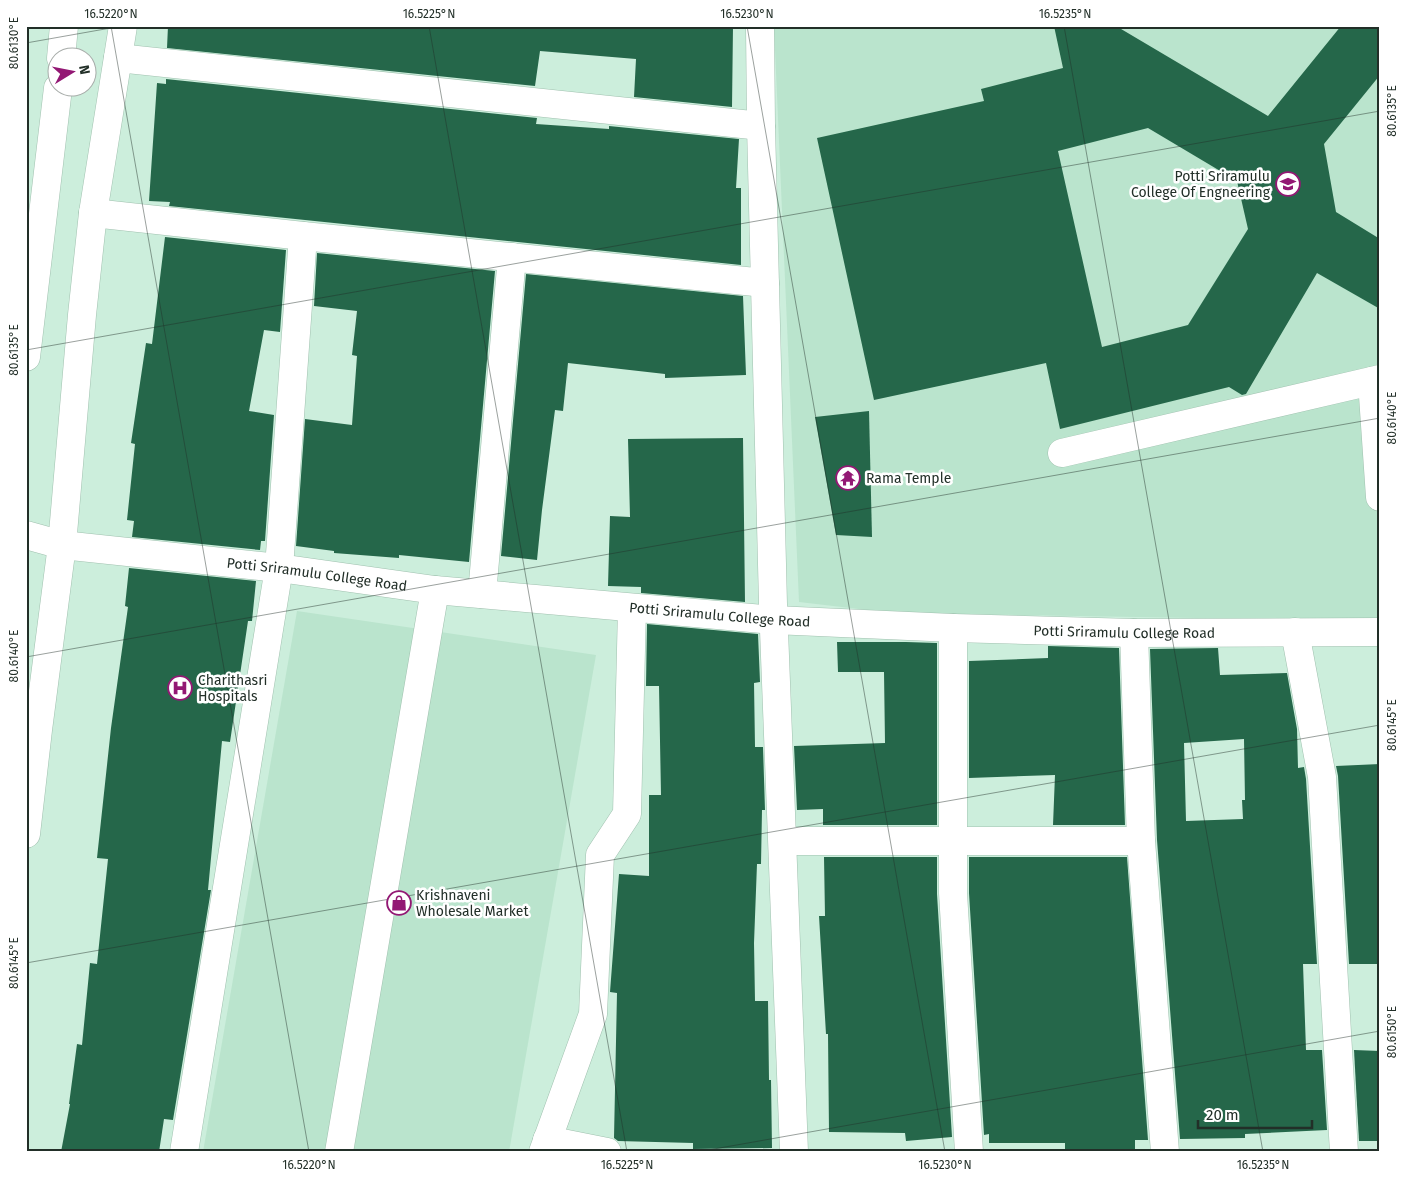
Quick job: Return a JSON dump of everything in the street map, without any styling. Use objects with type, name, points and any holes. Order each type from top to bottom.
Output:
[{"type":"street","points":[[62,48],[64,26]]},
{"type":"street","points":[[26,834],[62,546],[93,213],[123,26]]},
{"type":"street","points":[[760,26],[774,620],[794,1152]]},
{"type":"street","points":[[118,58],[761,126]]},
{"type":"street","points":[[27,343],[57,98]]},
{"type":"street","points":[[93,213],[765,283]]},
{"type":"street","points":[[184,1152],[279,568],[303,236]]},
{"type":"street","points":[[482,594],[512,257]]},
{"type":"street","points":[[1062,453],[1376,380],[1380,497]]},
{"type":"street","name":"Potti Sriramulu College Road","points":[[26,536],[62,546],[279,568],[435,590],[774,620],[952,628],[1134,633],[1380,632]]},
{"type":"street","points":[[339,1152],[435,590]]},
{"type":"street","points":[[608,1152],[545,1146],[592,1014],[600,855],[627,814],[632,608]]},
{"type":"street","points":[[952,628],[953,893],[969,1152]]},
{"type":"street","points":[[1295,632],[1322,777],[1344,1152]]},
{"type":"street","points":[[1134,633],[1141,841],[1165,1152]]},
{"type":"street","points":[[783,841],[1141,841]]},
{"type":"shaded area","points":[[774,26],[1380,26],[1380,621],[893,613],[799,602]]},
{"type":"shaded area","name":"Krishnaveni Wholesale Market","points":[[297,611],[596,655],[509,1152],[203,1152]]},
{"type":"building","points":[[168,26],[733,26],[732,107],[634,97],[636,59],[540,51],[535,86],[167,48]]},
{"type":"building","points":[[1054,26],[1116,26],[1268,116],[1341,26],[1380,26],[1380,75],[1324,144],[1336,212],[1380,239],[1380,309],[1317,273],[1246,394],[1242,395],[1229,387],[1060,429],[1046,363],[874,400],[817,138],[984,101],[981,89],[1063,68]],"holes":[[[1148,128],[1237,181],[1248,229],[1188,325],[1102,347],[1058,151]]]},
{"type":"building","points":[[166,79],[537,118],[536,124],[609,129],[609,126],[739,139],[736,188],[741,188],[741,265],[169,206],[170,202],[149,201],[157,83],[166,84]]},
{"type":"building","points":[[165,237],[286,250],[280,332],[264,330],[249,411],[274,415],[265,541],[261,541],[260,550],[132,537],[134,521],[127,520],[135,444],[131,443],[146,343],[152,344]]},
{"type":"building","points":[[317,253],[495,271],[469,562],[399,555],[399,558],[334,553],[334,551],[296,546],[305,419],[352,425],[357,356],[352,355],[357,311],[314,306]]},
{"type":"building","points":[[526,274],[743,296],[746,375],[665,378],[665,374],[568,363],[563,411],[555,410],[537,560],[501,556]]},
{"type":"building","name":"Rama Temple","points":[[869,411],[872,537],[836,535],[815,417]]},
{"type":"building","points":[[743,438],[745,602],[641,593],[641,587],[608,586],[610,516],[630,517],[628,439]]},
{"type":"building","points":[[129,568],[256,581],[252,621],[248,621],[230,742],[222,741],[208,890],[211,890],[173,1120],[164,1119],[159,1152],[61,1152],[70,1104],[77,1044],[82,1045],[90,963],[97,964],[108,859],[97,858],[111,728],[128,607],[125,606]]},
{"type":"building","points":[[647,624],[758,634],[760,682],[754,683],[755,747],[763,747],[765,810],[762,810],[761,864],[757,864],[754,943],[755,1001],[768,1001],[772,1148],[693,1149],[693,1143],[618,1141],[614,1138],[617,993],[610,992],[619,874],[649,876],[649,795],[661,795],[659,686],[646,686]]},
{"type":"building","points":[[837,642],[937,643],[937,825],[823,825],[823,809],[797,810],[794,746],[885,743],[884,672],[838,672]]},
{"type":"building","points":[[1048,646],[1119,648],[1125,825],[1053,825],[1055,775],[969,778],[969,661],[1048,658]]},
{"type":"building","points":[[1218,648],[1220,675],[1287,673],[1297,729],[1298,768],[1304,767],[1306,779],[1317,964],[1303,964],[1306,1050],[1322,1050],[1327,1130],[1245,1134],[1245,1138],[1180,1139],[1157,840],[1150,649]],"holes":[[[1244,739],[1245,800],[1242,800],[1243,819],[1186,821],[1184,743]]]},
{"type":"building","points":[[1380,764],[1380,964],[1349,964],[1336,766]]},
{"type":"building","points":[[824,857],[937,857],[937,894],[952,1137],[906,1141],[905,1133],[829,1132],[828,1034],[826,1034],[819,916],[825,916]]},
{"type":"building","points":[[969,857],[1127,857],[1148,1140],[1135,1140],[1135,1149],[1065,1149],[1065,1143],[989,1143],[989,1134],[984,1135],[969,893]]},
{"type":"building","points":[[1354,1050],[1380,1051],[1380,1141],[1359,1141]]},
{"type":"place","name":"Potti Sriramulu College Of Engneering","points":[[1288,184]]},
{"type":"place","name":"Rama Temple","points":[[848,478]]},
{"type":"place","name":"Charithasri Hospitals","points":[[180,688]]},
{"type":"place","name":"Krishnaveni Wholesale Market","points":[[399,903]]}]
